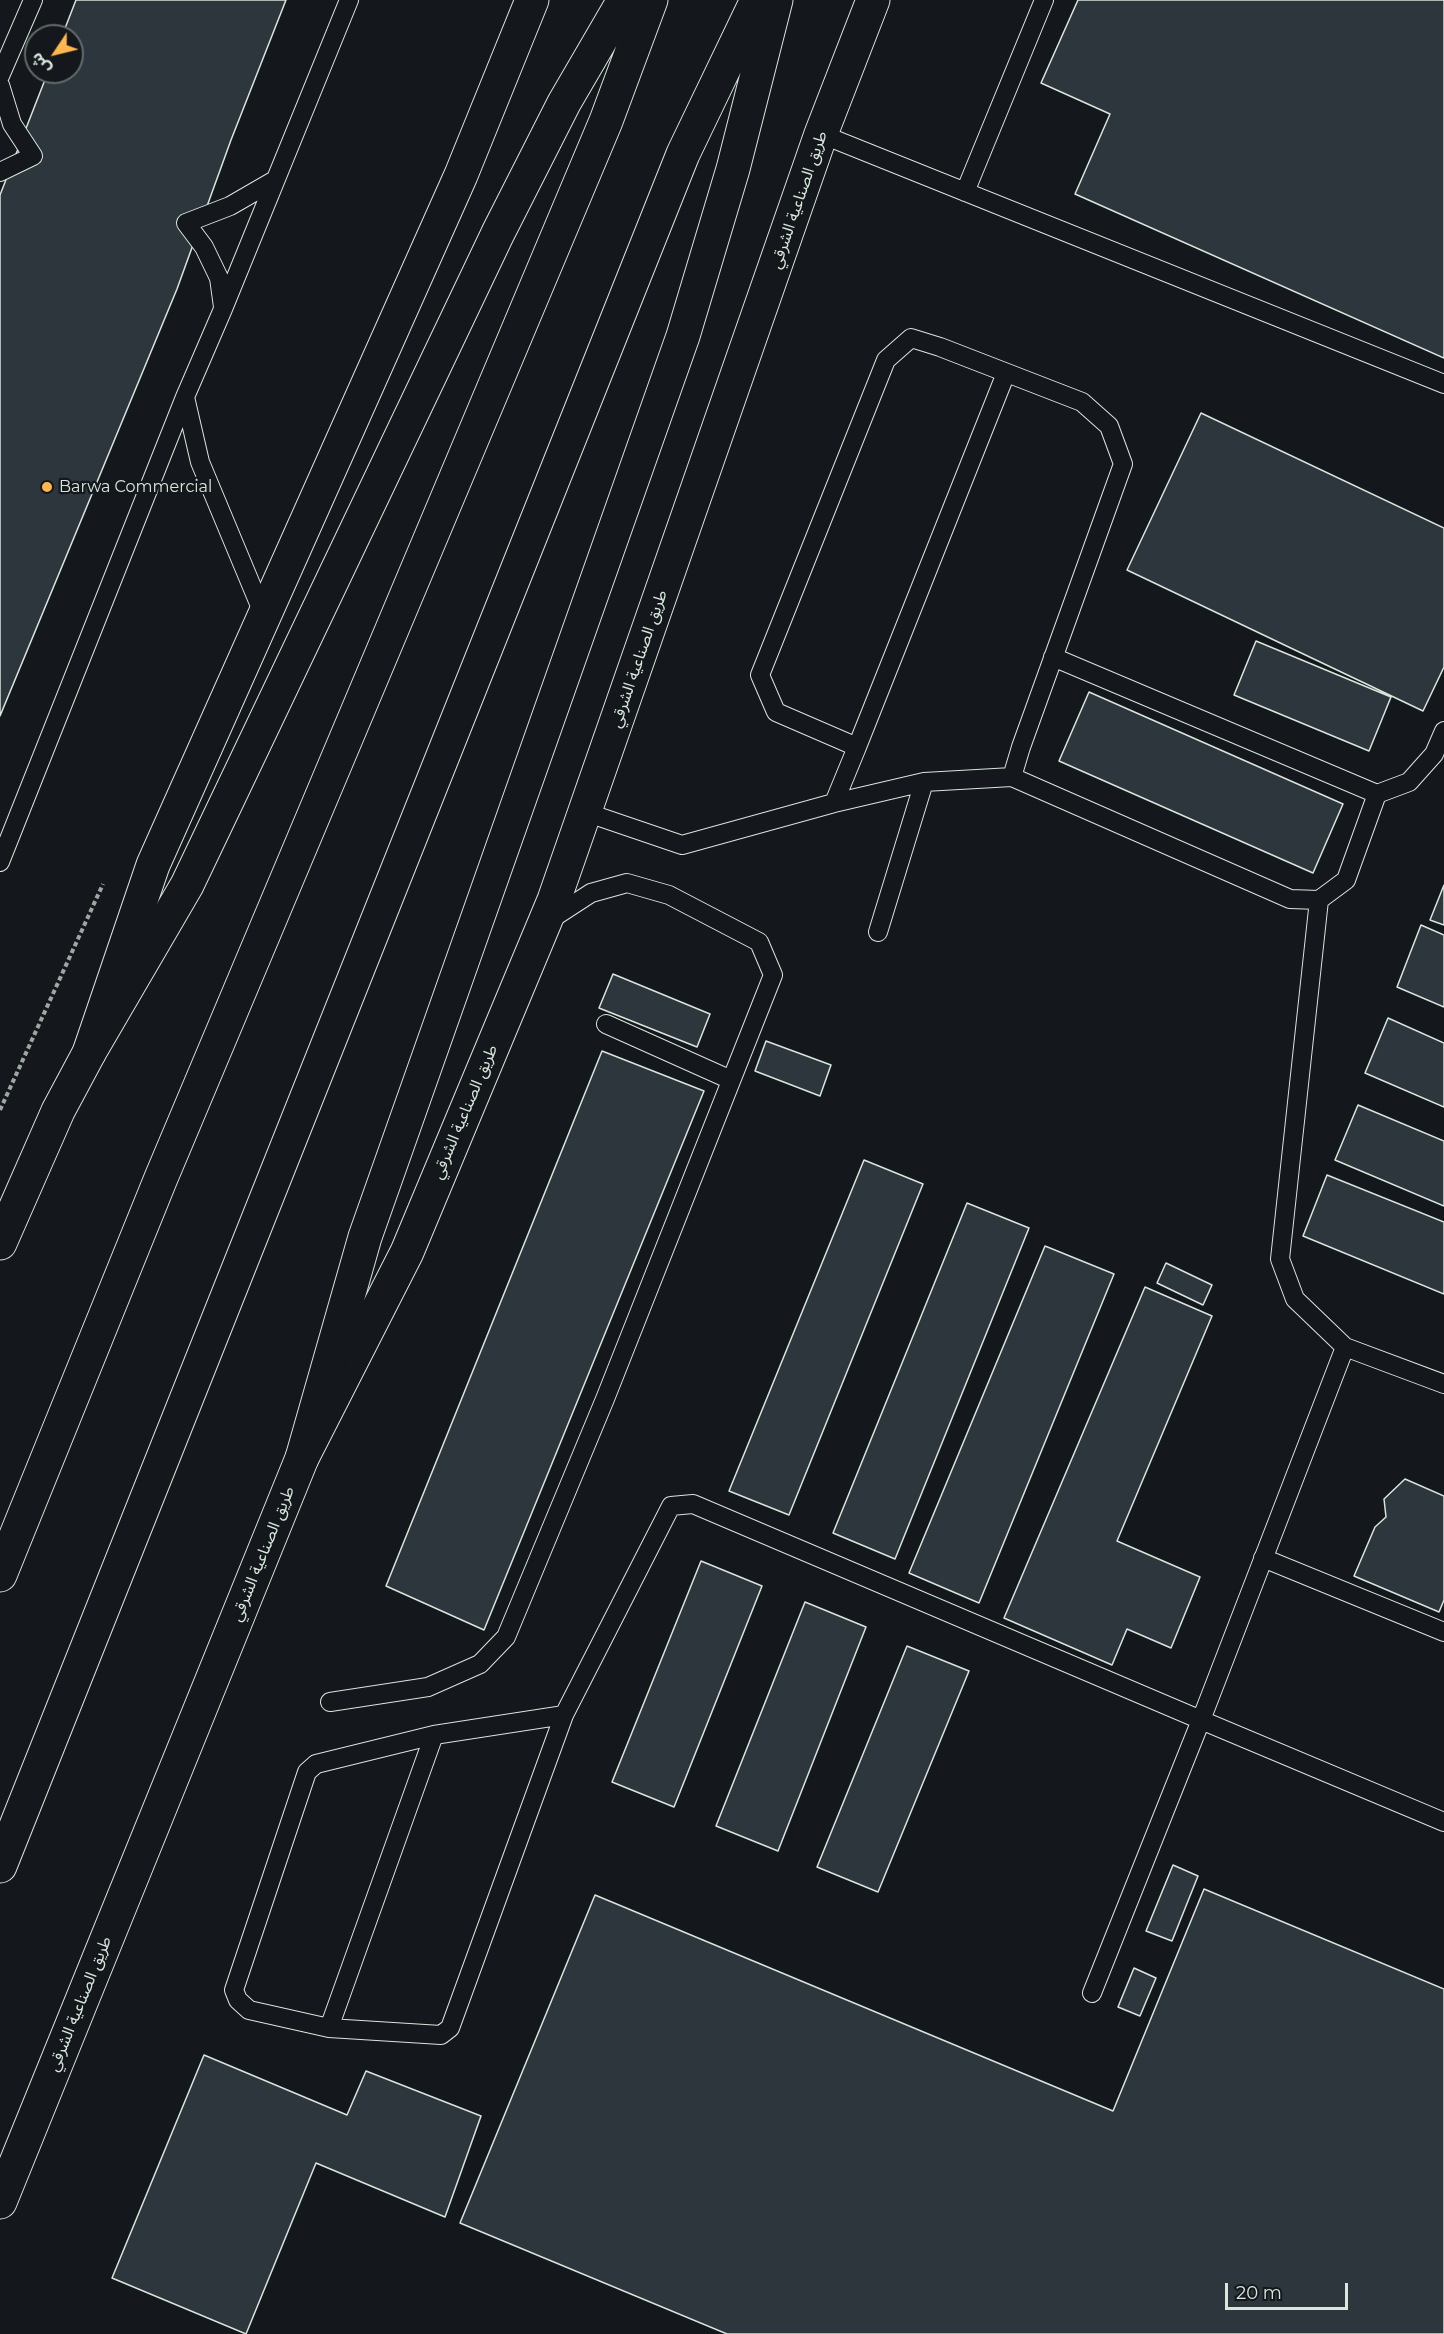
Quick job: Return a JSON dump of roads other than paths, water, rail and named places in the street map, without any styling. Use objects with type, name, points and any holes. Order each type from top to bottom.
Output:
[{"type":"main road","points":[[89,1053],[153,865],[461,175],[532,0]]},
{"type":"main road","points":[[0,1243],[58,1111],[89,1053],[188,885],[498,233],[564,103],[624,0]]},
{"type":"main road","points":[[0,1575],[161,1178],[602,132],[651,0]]},
{"type":"main road","points":[[0,1866],[683,154],[757,0]]},
{"type":"main road","points":[[302,1458],[365,1237],[683,336],[733,169],[776,0]]},
{"type":"main road","name":"طريق الصناعية الشرقي","points":[[0,2202],[302,1458],[407,1252],[544,924],[822,134],[873,0]]},
{"type":"lane","points":[[24,22],[25,0]]},
{"type":"lane","points":[[0,76],[33,0]]},
{"type":"lane","points":[[0,862],[185,397],[349,0]]},
{"type":"lane","points":[[965,192],[1044,0]]},
{"type":"lane","points":[[0,85],[12,124],[33,156],[0,172]]},
{"type":"lane","points":[[822,134],[912,168],[965,192],[1444,384]]},
{"type":"lane","points":[[223,309],[219,278],[204,247],[186,223],[230,206],[275,180]]},
{"type":"lane","points":[[857,747],[777,712],[760,675],[886,360],[911,338],[1082,402],[1109,426],[1123,464],[1012,777]]},
{"type":"lane","points":[[834,803],[1006,373]]},
{"type":"lane","points":[[185,397],[200,462],[265,618]]},
{"type":"lane","points":[[1053,657],[1377,794],[1409,782],[1434,754],[1444,731]]},
{"type":"lane","points":[[585,812],[682,845],[834,803],[924,782],[1012,777],[1290,899],[1319,900],[1346,880],[1377,794]]},
{"type":"lane","points":[[878,932],[924,782]]},
{"type":"lane","points":[[330,1702],[428,1688],[480,1664],[506,1637],[605,1399],[772,975],[759,942],[669,895],[627,883],[591,893],[544,924]]},
{"type":"lane","points":[[1319,900],[1280,1259],[1295,1299],[1345,1347],[1444,1384]]},
{"type":"lane","points":[[606,1024],[731,1080]]},
{"type":"lane","points":[[1092,1993],[1201,1720],[1345,1347]]},
{"type":"lane","points":[[564,1715],[434,1735],[316,1764],[307,1772],[302,1784],[234,1990],[238,2000],[249,2010],[329,2028],[441,2035],[450,2028],[564,1715],[671,1506],[693,1504],[1444,1822]]},
{"type":"lane","points":[[1263,1558],[1444,1632]]},
{"type":"lane","points":[[329,2028],[434,1735]]},
{"type":"place","name":"Barwa Commercial","points":[[47,487]]}]
